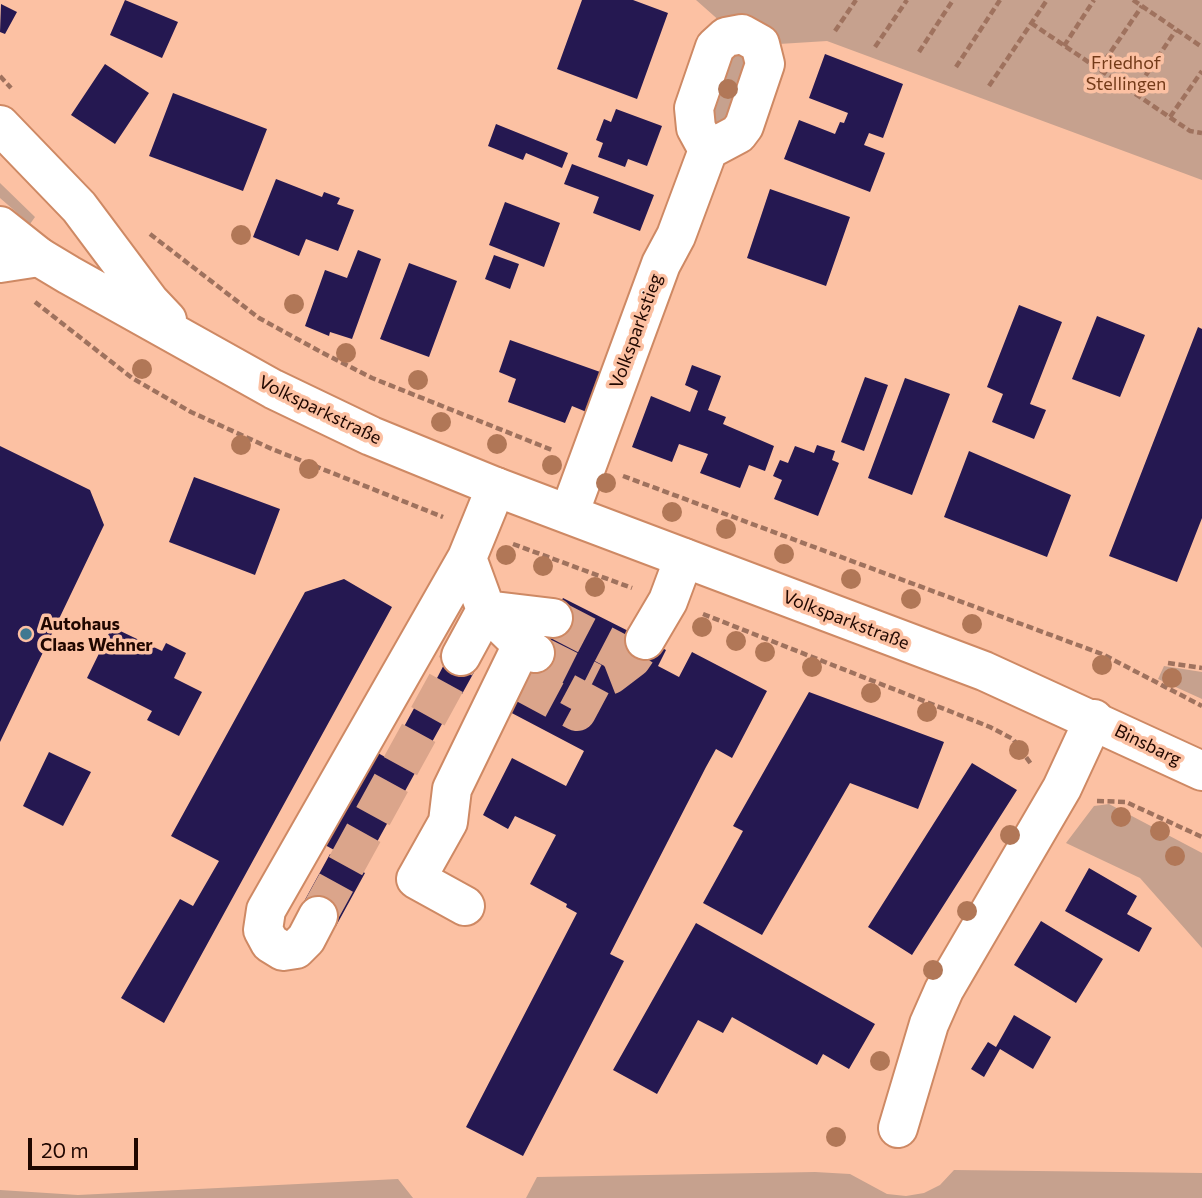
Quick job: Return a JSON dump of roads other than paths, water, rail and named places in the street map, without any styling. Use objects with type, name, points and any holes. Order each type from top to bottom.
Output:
[{"type":"main road","name":"Volksparkstraße","points":[[9,110],[150,302],[183,336]]},
{"type":"main road","name":"Volksparkstieg","points":[[569,514],[661,264],[676,236],[708,150]]},
{"type":"main road","name":"Volksparkstraße","points":[[0,226],[39,257],[310,408],[496,487],[984,671],[1094,719]]},
{"type":"main road","points":[[0,263],[39,257]]},
{"type":"main road","points":[[318,916],[306,939],[296,948],[283,951],[270,943],[262,930],[266,910],[467,558],[496,487]]},
{"type":"main road","points":[[465,906],[416,880],[448,822],[452,789],[521,664],[486,610],[467,558]]},
{"type":"main road","points":[[645,640],[668,601],[684,558]]},
{"type":"main road","points":[[486,610],[552,618]]},
{"type":"main road","points":[[461,656],[486,610]]},
{"type":"main road","points":[[898,1128],[929,1024],[944,990],[1062,788],[1094,719]]},
{"type":"main road","name":"Binsbarg","points":[[1094,719],[1202,771]]},
{"type":"tunnel","points":[[553,618],[632,659]]},
{"type":"tunnel","points":[[521,682],[577,712],[593,682],[611,675],[632,659],[645,640]]},
{"type":"tunnel","points":[[535,653],[593,682]]},
{"type":"tunnel","points":[[318,916],[461,656]]},
{"type":"place","name":"Autohaus Claas Wehner","points":[[26,634]]},
{"type":"park label","name":"Friedhof Stellingen","points":[[1126,73]]}]
